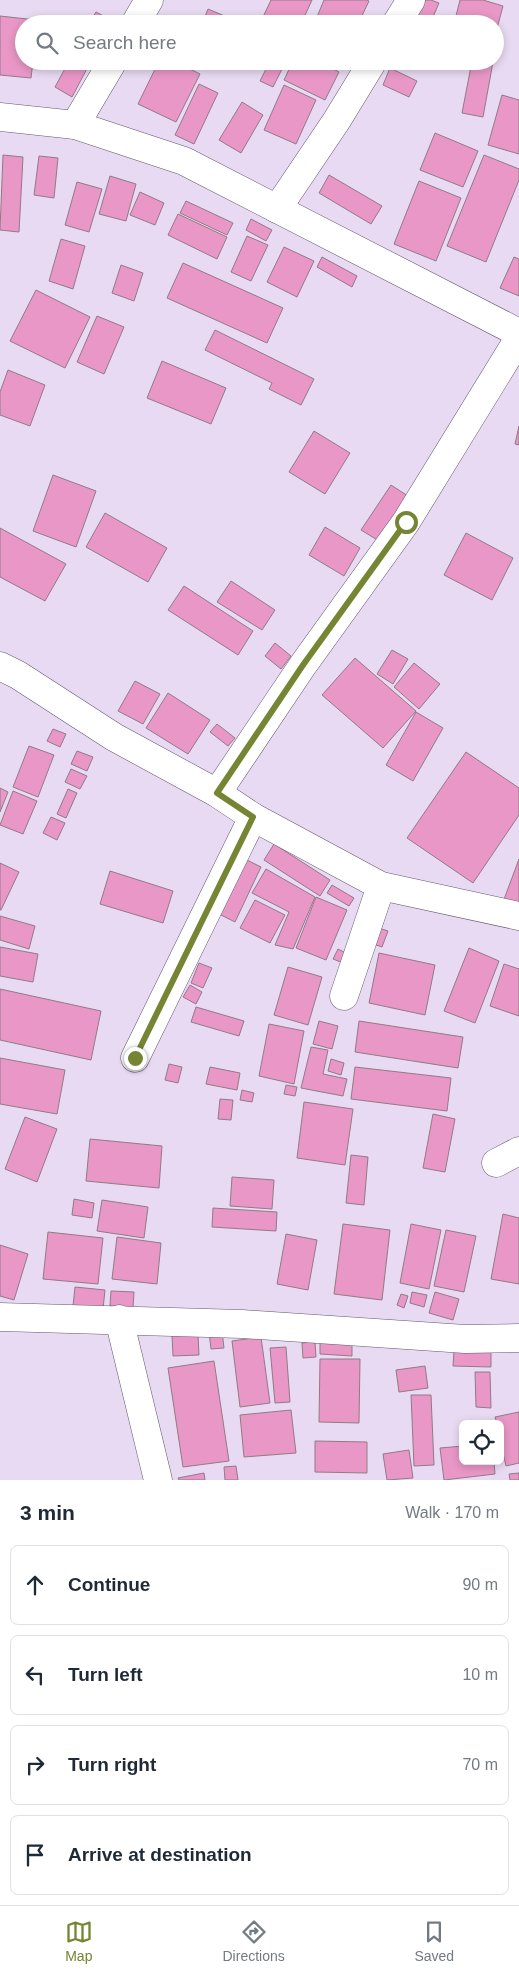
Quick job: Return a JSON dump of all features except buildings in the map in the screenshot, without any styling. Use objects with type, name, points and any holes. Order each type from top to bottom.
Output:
[{"type":"street","points":[[140,15],[149,0]]},
{"type":"street","points":[[402,15],[411,0]]},
{"type":"street","points":[[75,125],[108,70]]},
{"type":"street","points":[[277,209],[338,120],[368,70]]},
{"type":"street","points":[[0,117],[75,125],[184,161],[519,333]]},
{"type":"street","points":[[217,793],[303,665],[406,522],[519,338]]},
{"type":"street","points":[[0,666],[18,675],[114,737],[217,793],[253,817],[381,886],[519,916]]},
{"type":"street","points":[[135,1058],[253,817]]},
{"type":"street","points":[[344,996],[381,886]]},
{"type":"street","points":[[0,1317],[242,1324],[465,1339],[519,1338]]},
{"type":"street","points":[[119,1319],[158,1480]]},
{"type":"route","points":[[135,1058],[253,817],[217,793],[303,665],[406,522]]}]
